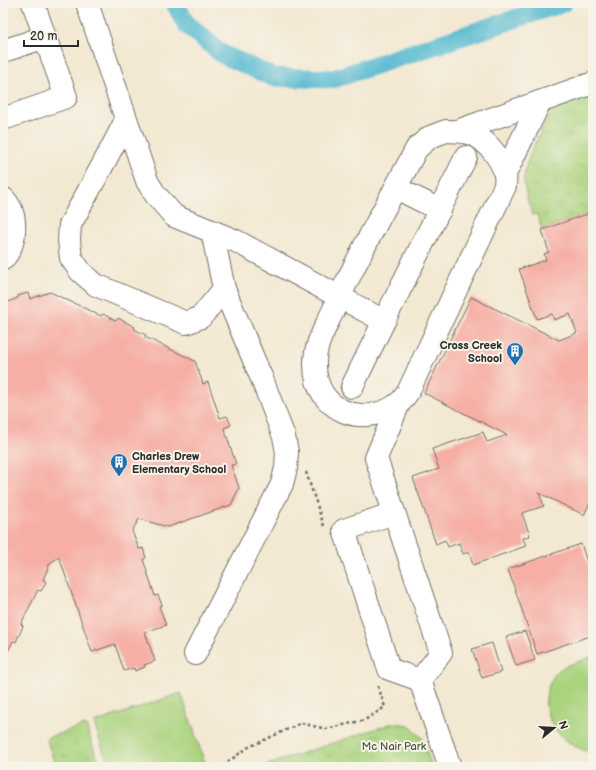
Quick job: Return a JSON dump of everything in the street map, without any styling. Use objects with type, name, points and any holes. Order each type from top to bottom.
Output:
[{"type":"lane","points":[[3,118],[66,97],[33,3]]},
{"type":"lane","points":[[87,3],[147,181],[155,194],[174,216],[236,241],[384,321]]},
{"type":"lane","points":[[3,51],[45,37]]},
{"type":"lane","points":[[457,131],[593,83]]},
{"type":"lane","points":[[505,174],[540,102]]},
{"type":"lane","points":[[126,120],[108,157],[70,225],[69,240],[71,258],[81,272],[96,285],[186,323],[201,317],[224,290]]},
{"type":"lane","points":[[399,403],[378,414],[365,416],[349,413],[336,408],[323,396],[316,382],[314,365],[317,346],[365,244],[417,148],[436,134],[446,131],[470,133],[482,140],[500,161],[505,174],[505,186],[408,392],[399,403],[376,458],[441,653],[420,680]]},
{"type":"lane","points":[[352,387],[466,157]]},
{"type":"lane","points":[[396,188],[440,210]]},
{"type":"lane","points":[[3,198],[8,202],[15,224],[11,245],[7,255],[3,259]]},
{"type":"lane","points":[[195,654],[282,484],[286,468],[287,452],[284,437],[262,379],[224,290],[212,231]]},
{"type":"lane","points":[[394,513],[344,530],[389,669],[420,680]]},
{"type":"lane","points":[[420,680],[450,767]]},
{"type":"path","points":[[304,467],[326,532]]},
{"type":"path","points":[[217,767],[222,766],[247,748],[301,723],[326,729],[365,720],[385,706],[378,685]]},
{"type":"green space","points":[[593,83],[593,212],[542,230],[537,214],[532,215],[524,184],[525,171],[528,162],[542,129],[554,111],[567,99]]},
{"type":"green space","points":[[593,655],[593,753],[572,745],[556,730],[550,721],[546,699],[552,678],[559,670]]},
{"type":"green space","points":[[181,693],[205,763],[192,767],[109,767],[94,723]]},
{"type":"green space","name":"Mc Nair Park","points":[[393,723],[409,725],[422,738],[432,767],[261,767]]},
{"type":"green space","points":[[86,725],[100,767],[56,767],[46,738]]},
{"type":"building","name":"Cross Creek School","points":[[593,212],[593,496],[584,515],[539,493],[544,506],[522,513],[530,536],[523,538],[526,546],[473,565],[469,552],[463,554],[459,543],[448,547],[445,540],[436,544],[413,478],[439,469],[432,449],[483,432],[487,442],[507,435],[424,393],[471,297],[559,340],[577,333],[570,314],[554,320],[552,314],[537,319],[519,269],[546,260],[544,254],[549,252],[542,230]]},
{"type":"building","name":"Charles Drew Elementary School","points":[[50,292],[101,316],[103,314],[116,321],[118,318],[135,327],[134,329],[146,335],[145,337],[195,361],[203,384],[208,382],[220,418],[227,416],[231,425],[224,428],[236,464],[231,465],[239,488],[231,505],[168,527],[139,519],[132,531],[139,549],[143,548],[146,558],[143,559],[155,596],[158,595],[162,605],[159,606],[166,625],[145,632],[155,661],[144,665],[145,667],[135,671],[134,668],[124,671],[115,644],[92,652],[59,557],[50,563],[43,580],[46,582],[41,591],[38,590],[21,624],[23,626],[16,642],[13,641],[3,661],[3,304],[18,298],[18,296],[28,293],[30,299]]},
{"type":"building","points":[[581,544],[593,579],[593,635],[537,654],[508,569]]},
{"type":"building","points":[[525,631],[535,660],[516,666],[506,637]]},
{"type":"building","points":[[492,643],[501,672],[482,678],[472,649]]},
{"type":"waterway","points":[[175,3],[186,24],[222,54],[273,77],[333,79],[563,3]]},
{"type":"place","name":"Cross Creek School","points":[[515,366]]},
{"type":"place","name":"Charles Drew Elementary School","points":[[119,477]]}]
